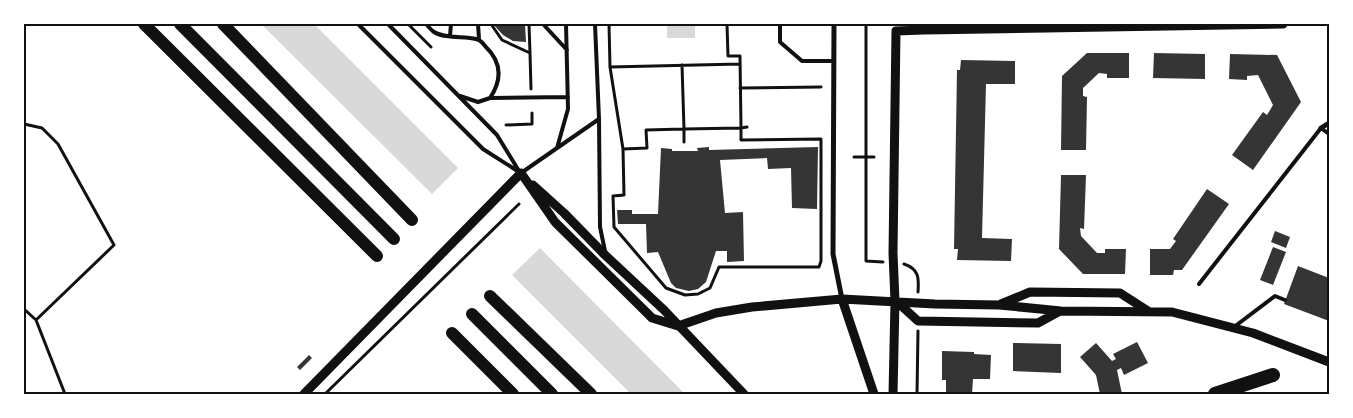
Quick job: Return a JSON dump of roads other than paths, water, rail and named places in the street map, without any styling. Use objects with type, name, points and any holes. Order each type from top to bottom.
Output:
[{"type":"highway","points":[[1215,394],[1274,375]]},
{"type":"main road","points":[[144,24],[377,256]]},
{"type":"main road","points":[[180,24],[394,239]]},
{"type":"main road","points":[[224,24],[412,220]]},
{"type":"main road","points":[[490,296],[591,394]]},
{"type":"main road","points":[[472,314],[552,394]]},
{"type":"main road","points":[[452,333],[513,394]]},
{"type":"street","points":[[834,24],[833,254],[842,299],[874,394]]},
{"type":"street","points":[[893,394],[896,28],[934,30],[1283,24]]},
{"type":"street","points":[[1321,128],[1329,123]]},
{"type":"street","points":[[521,173],[664,310],[744,394]]},
{"type":"street","points":[[521,173],[555,222],[652,318],[678,326],[716,313],[752,307],[842,299],[999,305],[1061,311],[1148,311],[1180,313],[1252,333],[1329,362]]},
{"type":"street","points":[[304,394],[521,173]]},
{"type":"street","points":[[999,305],[1030,292],[1120,293],[1148,311]]},
{"type":"street","points":[[895,301],[918,321],[1038,323],[1061,311]]},
{"type":"lane","points":[[358,24],[483,149],[521,173]]},
{"type":"lane","points":[[388,24],[496,135],[521,173]]},
{"type":"lane","points":[[427,24],[434,32],[478,39],[490,50],[499,67],[498,81],[490,98]]},
{"type":"lane","points":[[450,36],[451,24]]},
{"type":"lane","points":[[478,24],[478,39]]},
{"type":"lane","points":[[543,24],[567,50]]},
{"type":"lane","points":[[557,148],[568,109],[566,24]]},
{"type":"lane","points":[[595,24],[599,119],[600,227],[605,255]]},
{"type":"lane","points":[[780,24],[780,42],[802,61],[834,61]]},
{"type":"lane","points":[[458,95],[478,102],[490,98],[568,97]]},
{"type":"lane","points":[[521,173],[599,119]]},
{"type":"lane","points":[[1200,284],[1321,128],[1329,134]]},
{"type":"lane","points":[[1232,328],[1275,296],[1285,300]]}]
